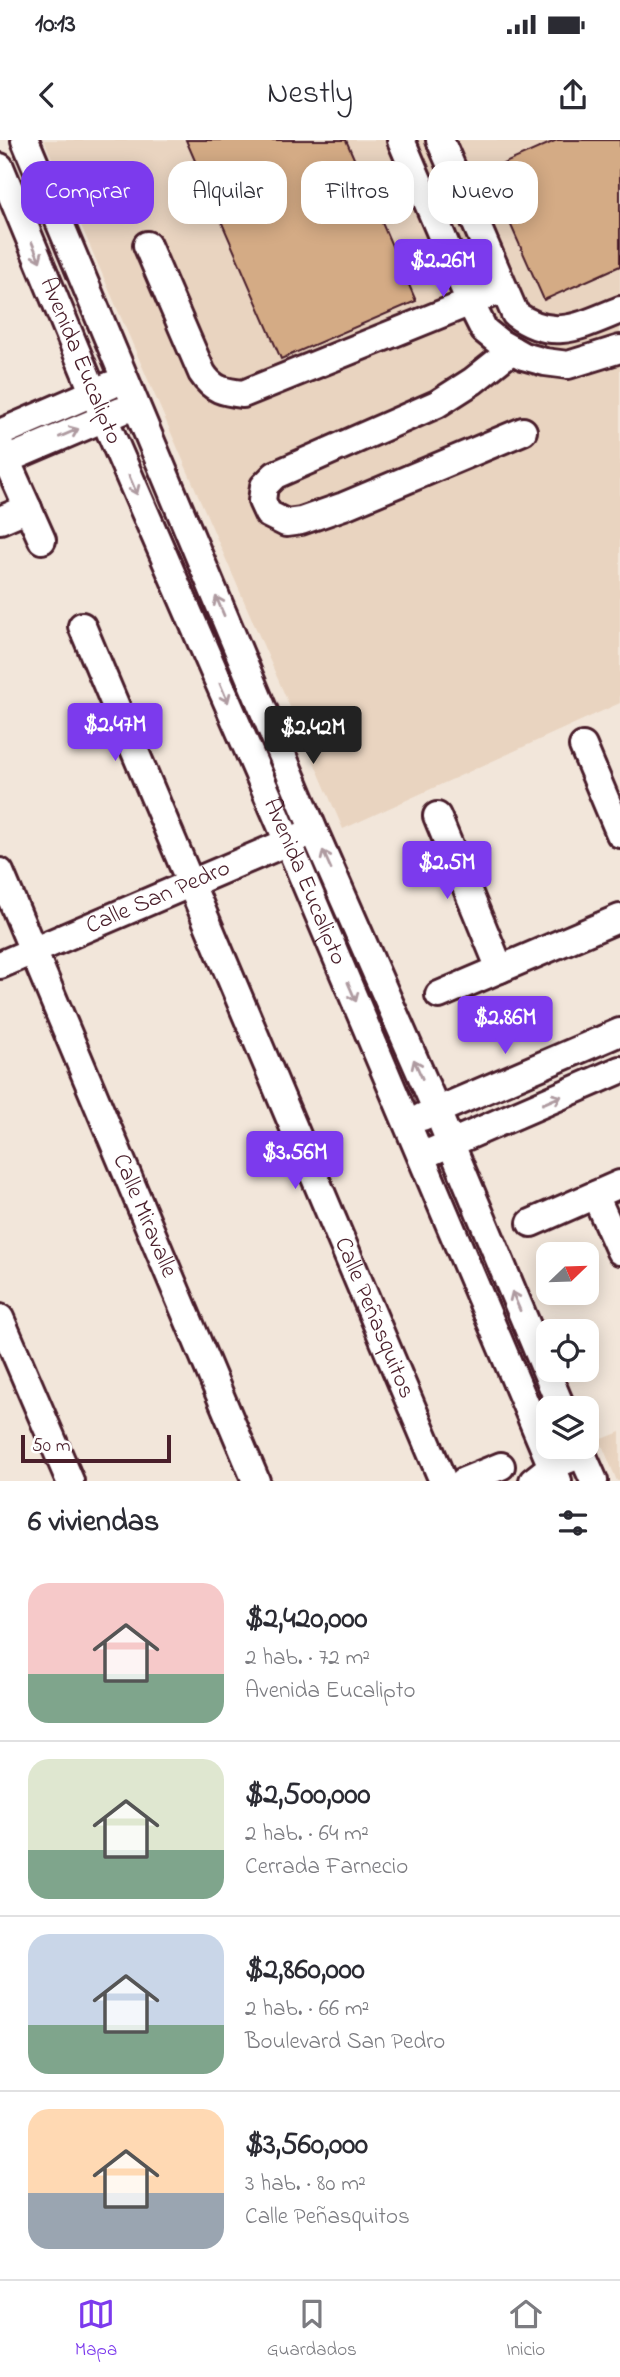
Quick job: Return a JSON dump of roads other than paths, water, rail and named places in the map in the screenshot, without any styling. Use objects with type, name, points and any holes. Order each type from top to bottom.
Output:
[{"type":"street","name":"Avenida Eucalipto","points":[[25,140],[314,831],[437,1111],[557,1396]]},
{"type":"street","points":[[401,140],[484,330],[523,356],[545,362],[568,365],[620,349]]},
{"type":"street","points":[[440,140],[515,314],[538,328],[562,330],[620,310]]},
{"type":"street","name":"Avenida Eucalipto","points":[[0,167],[104,418],[422,1156],[548,1476]]},
{"type":"street","points":[[147,246],[202,373],[210,385],[222,392],[243,394],[503,289]]},
{"type":"street","points":[[512,350],[473,382],[437,404],[275,475],[264,486],[262,501],[268,514],[286,523],[301,521],[344,506],[523,431]]},
{"type":"street","points":[[0,433],[125,379]]},
{"type":"street","points":[[42,540],[3,453],[135,405]]},
{"type":"street","points":[[0,520],[28,508]]},
{"type":"street","name":"Calle Peñasquitos","points":[[82,626],[443,1481]]},
{"type":"street","points":[[583,746],[620,834]]},
{"type":"street","points":[[437,816],[500,969]]},
{"type":"street","name":"Calle San Pedro","points":[[0,965],[314,831]]},
{"type":"street","name":"Calle Miravalle","points":[[0,872],[256,1481]]},
{"type":"street","points":[[439,995],[620,918]]},
{"type":"street","points":[[408,1124],[620,1032]]},
{"type":"street","points":[[422,1156],[620,1070]]},
{"type":"street","points":[[493,1087],[506,1119]]},
{"type":"street","points":[[531,1223],[620,1184]]},
{"type":"street","points":[[596,1195],[620,1251]]},
{"type":"street","points":[[0,1318],[70,1481]]},
{"type":"street","points":[[548,1476],[570,1459]]},
{"type":"street","points":[[584,1459],[594,1481]]},
{"type":"street","points":[[464,1481],[500,1466]]}]
